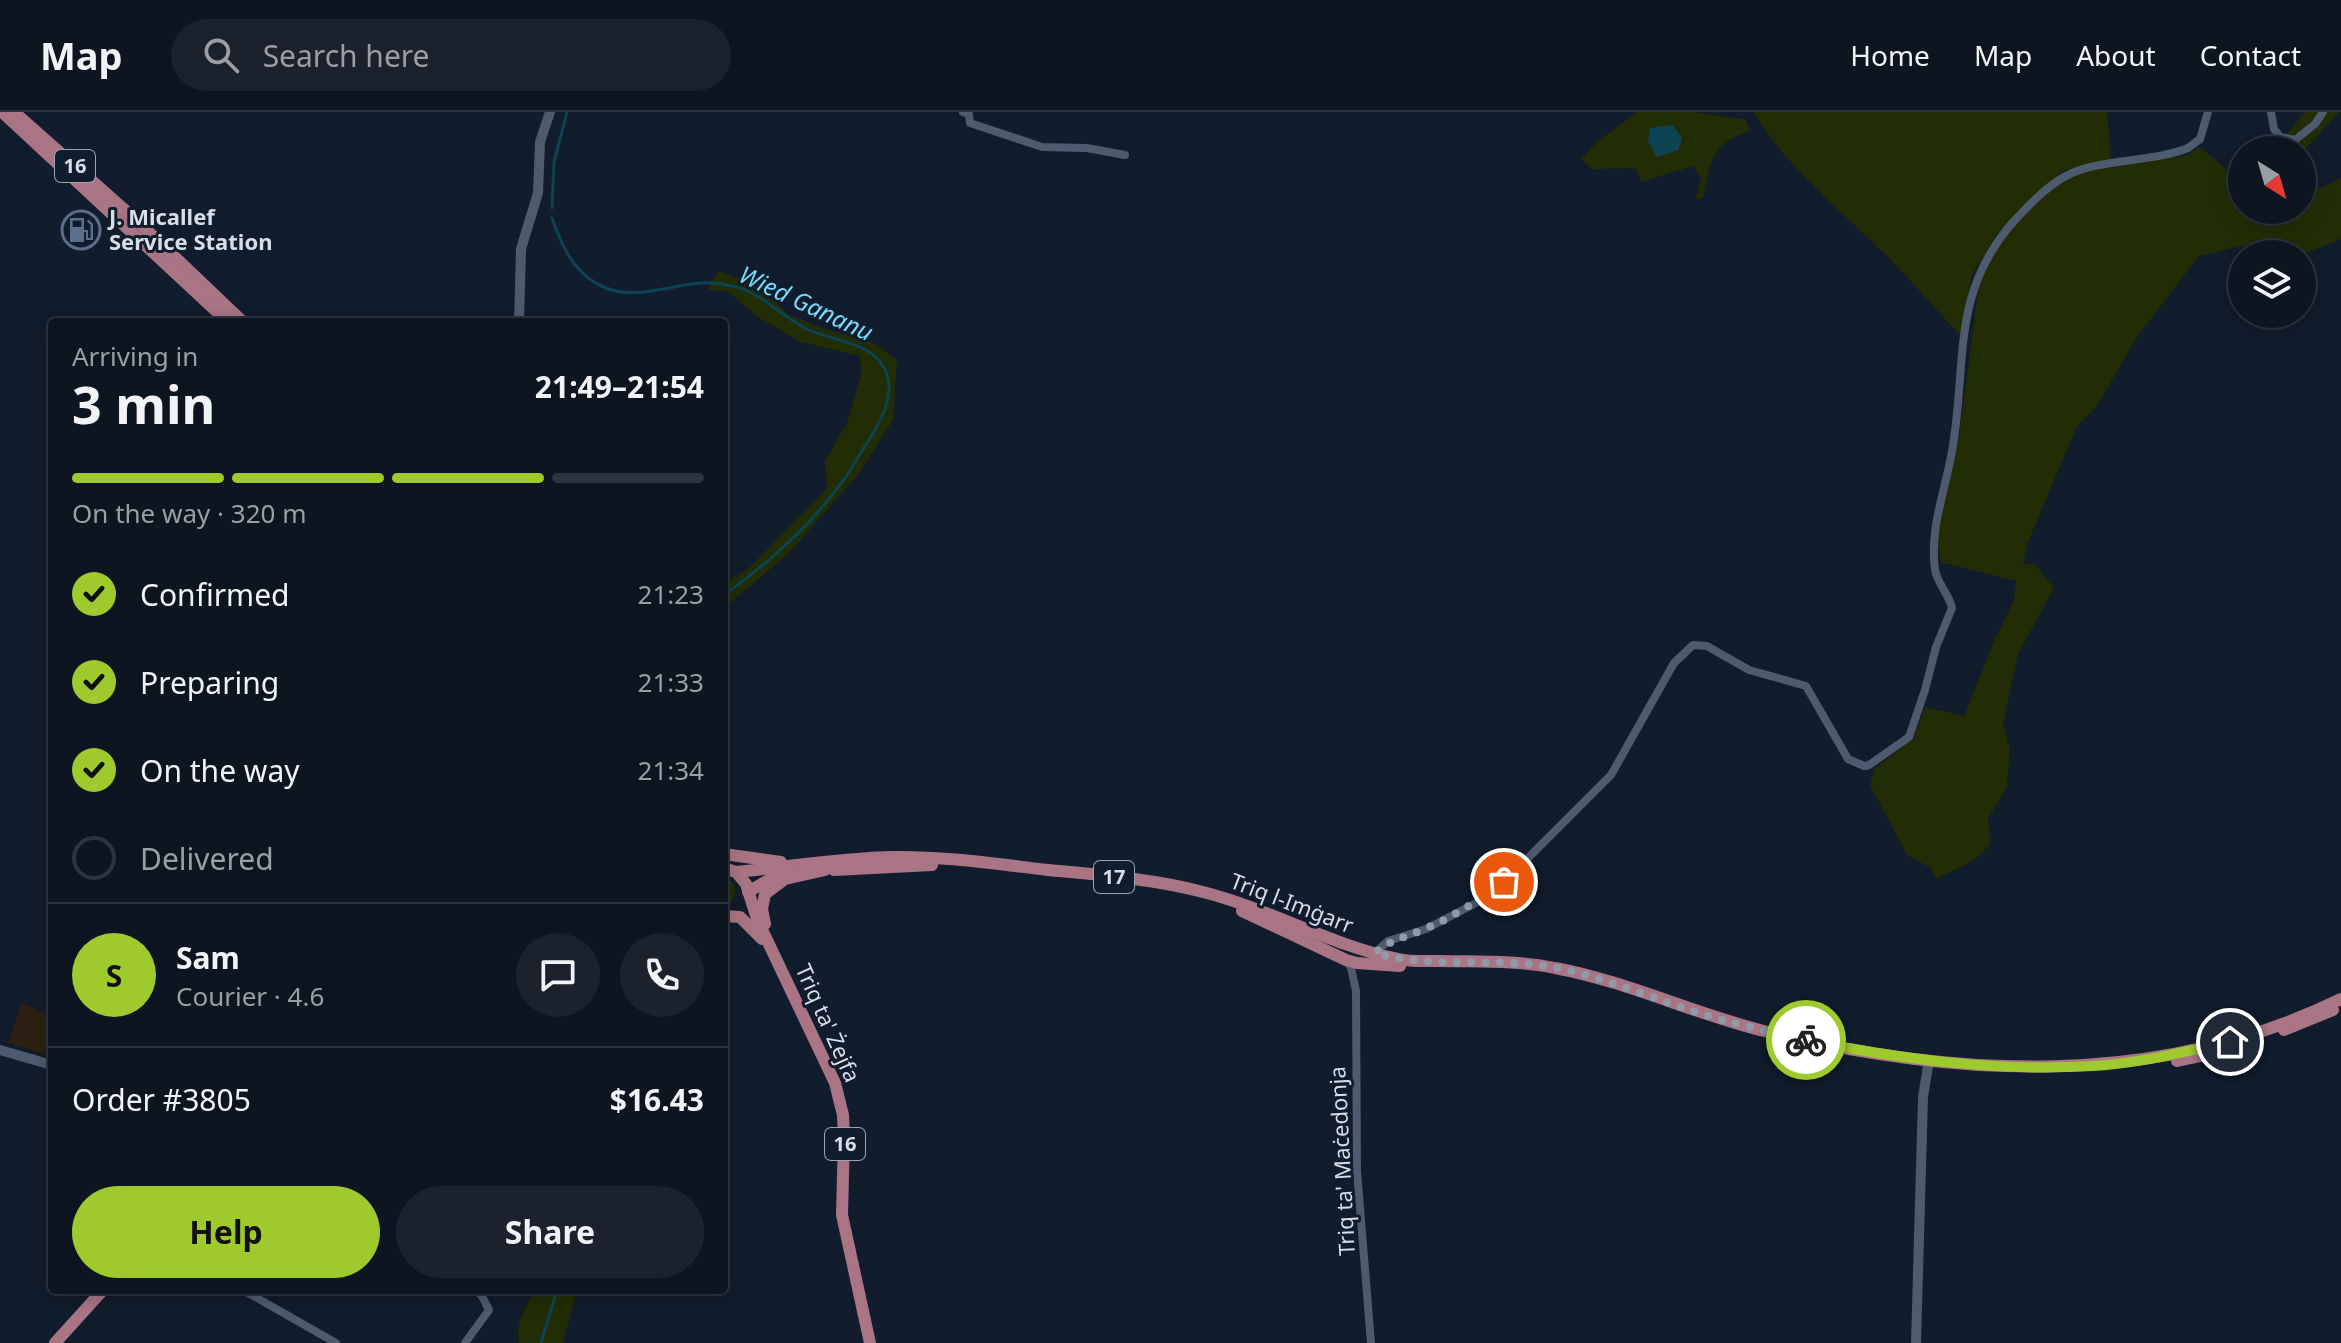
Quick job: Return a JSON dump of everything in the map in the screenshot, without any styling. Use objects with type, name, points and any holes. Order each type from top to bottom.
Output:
[{"type":"main road","name":"16","points":[[2,112],[224,318]]},
{"type":"main road","name":"16","points":[[14,112],[135,219],[239,318]]},
{"type":"main road","points":[[728,854],[788,862],[835,857],[888,857]]},
{"type":"main road","name":"Triq l-Imġarr","points":[[730,870],[888,857],[941,858],[1093,874],[1187,888],[1236,901],[1370,958],[1404,967],[1553,974],[1599,985],[1766,1039],[1960,1070],[2052,1074],[2148,1067],[2231,1049],[2317,1019],[2341,1007]]},
{"type":"main road","name":"Triq l-Imġarr","points":[[748,896],[787,873],[941,864],[1158,891],[1233,908],[1357,963],[1370,958],[1553,967],[1602,979],[1697,1013],[1763,1031],[1826,1044],[1961,1064],[2054,1068],[2146,1060],[2230,1042],[2341,999]]},
{"type":"main road","name":"16","points":[[729,916],[745,908],[748,896],[742,878],[730,870]]},
{"type":"main road","points":[[776,957],[763,917],[765,894],[785,879],[825,870]]},
{"type":"main road","name":"Triq ta' Żejfa","points":[[748,896],[838,1090],[845,1145],[842,1215],[870,1343]]},
{"type":"main road","name":"Triq ta' Żejfa","points":[[729,916],[740,917],[748,923],[776,957]]},
{"type":"main road","points":[[55,1343],[99,1294]]},
{"type":"street","points":[[519,318],[520,255],[539,187],[540,142],[550,112]]},
{"type":"street","points":[[963,112],[969,114],[970,123],[1042,147],[1087,148],[1125,155]]},
{"type":"street","points":[[1353,977],[1388,941],[1426,929],[1476,903],[1504,882],[1611,775],[1674,663],[1693,645],[1707,646],[1749,670],[1806,686],[1848,759],[1854,763],[1869,765],[1908,739],[1922,702],[1936,647],[1952,608],[1936,573],[1935,524],[1953,447],[1962,342],[1978,275],[2010,226],[2056,182],[2074,172],[2188,148],[2200,139],[2208,112]]},
{"type":"street","points":[[2271,112],[2274,129],[2280,137],[2295,140],[2315,124],[2323,112]]},
{"type":"street","name":"Triq ta' Maċedonja","points":[[1346,960],[1356,991],[1357,1171],[1371,1343]]},
{"type":"street","points":[[0,1050],[48,1064]]},
{"type":"street","points":[[1916,1343],[1923,1097],[1928,1066]]},
{"type":"street","points":[[250,1294],[336,1343]]},
{"type":"street","points":[[465,1343],[489,1310],[481,1294]]},
{"type":"shaded area","points":[[22,1003],[48,1014],[48,1055],[8,1043]]},
{"type":"green space","points":[[1638,112],[1694,112],[1746,120],[1750,131],[1720,148],[1711,164],[1703,198],[1695,200],[1701,178],[1693,166],[1641,182],[1636,168],[1592,169],[1581,159],[1598,141]]},
{"type":"green space","points":[[1754,112],[2107,112],[2111,160],[2064,170],[2018,211],[1999,235],[1998,232],[1972,275],[1961,336],[1885,254],[1796,167]]},
{"type":"green space","points":[[2305,112],[2339,112],[2316,137],[2285,136]]},
{"type":"green space","points":[[2199,147],[2228,172],[2228,224],[2316,224],[2316,190],[2341,178],[2341,239],[2316,249],[2316,240],[2228,240],[2228,249],[2199,256],[2137,337],[2097,406],[2077,426],[2028,542],[2023,564],[2035,564],[2054,588],[2018,654],[2003,724],[2010,748],[2007,787],[1988,819],[1991,844],[1973,861],[1936,879],[1931,868],[1907,855],[1870,785],[1875,768],[1913,739],[1925,707],[1964,716],[2014,600],[2016,581],[1940,562],[1936,521],[1959,438],[1979,283],[1999,245],[2019,219],[2075,173],[2187,155]]},
{"type":"green space","points":[[718,271],[755,284],[788,314],[876,344],[897,360],[893,420],[857,476],[789,553],[728,605],[728,581],[750,567],[827,489],[825,461],[847,423],[861,375],[860,356],[801,342],[758,317],[727,291],[708,290]]},
{"type":"green space","points":[[728,880],[736,890],[732,902],[728,904]]},
{"type":"green space","points":[[533,1294],[576,1294],[563,1343],[519,1343],[520,1322]]},
{"type":"water","points":[[1673,125],[1682,138],[1678,150],[1657,157],[1648,142],[1650,128]]},
{"type":"waterway","points":[[552,208],[554,162],[567,112]]},
{"type":"waterway","name":"Wied Gananu","points":[[552,218],[565,250],[578,268],[595,283],[630,293],[709,283],[742,288],[805,328],[866,350],[887,373],[889,395],[886,406],[845,478],[788,543],[728,592]]},
{"type":"waterway","name":"Wied Gananu","points":[[541,1343],[556,1294]]},
{"type":"way so far","points":[[1504,882],[1476,903],[1426,929],[1388,941],[1375,953],[1401,960],[1553,967],[1602,979],[1697,1013],[1806,1040]]},
{"type":"place","name":"J. Micallef Service Station","points":[[81,230]]},
{"type":"route","points":[[1806,1040],[1961,1064],[2054,1068],[2146,1060],[2230,1042]]}]
